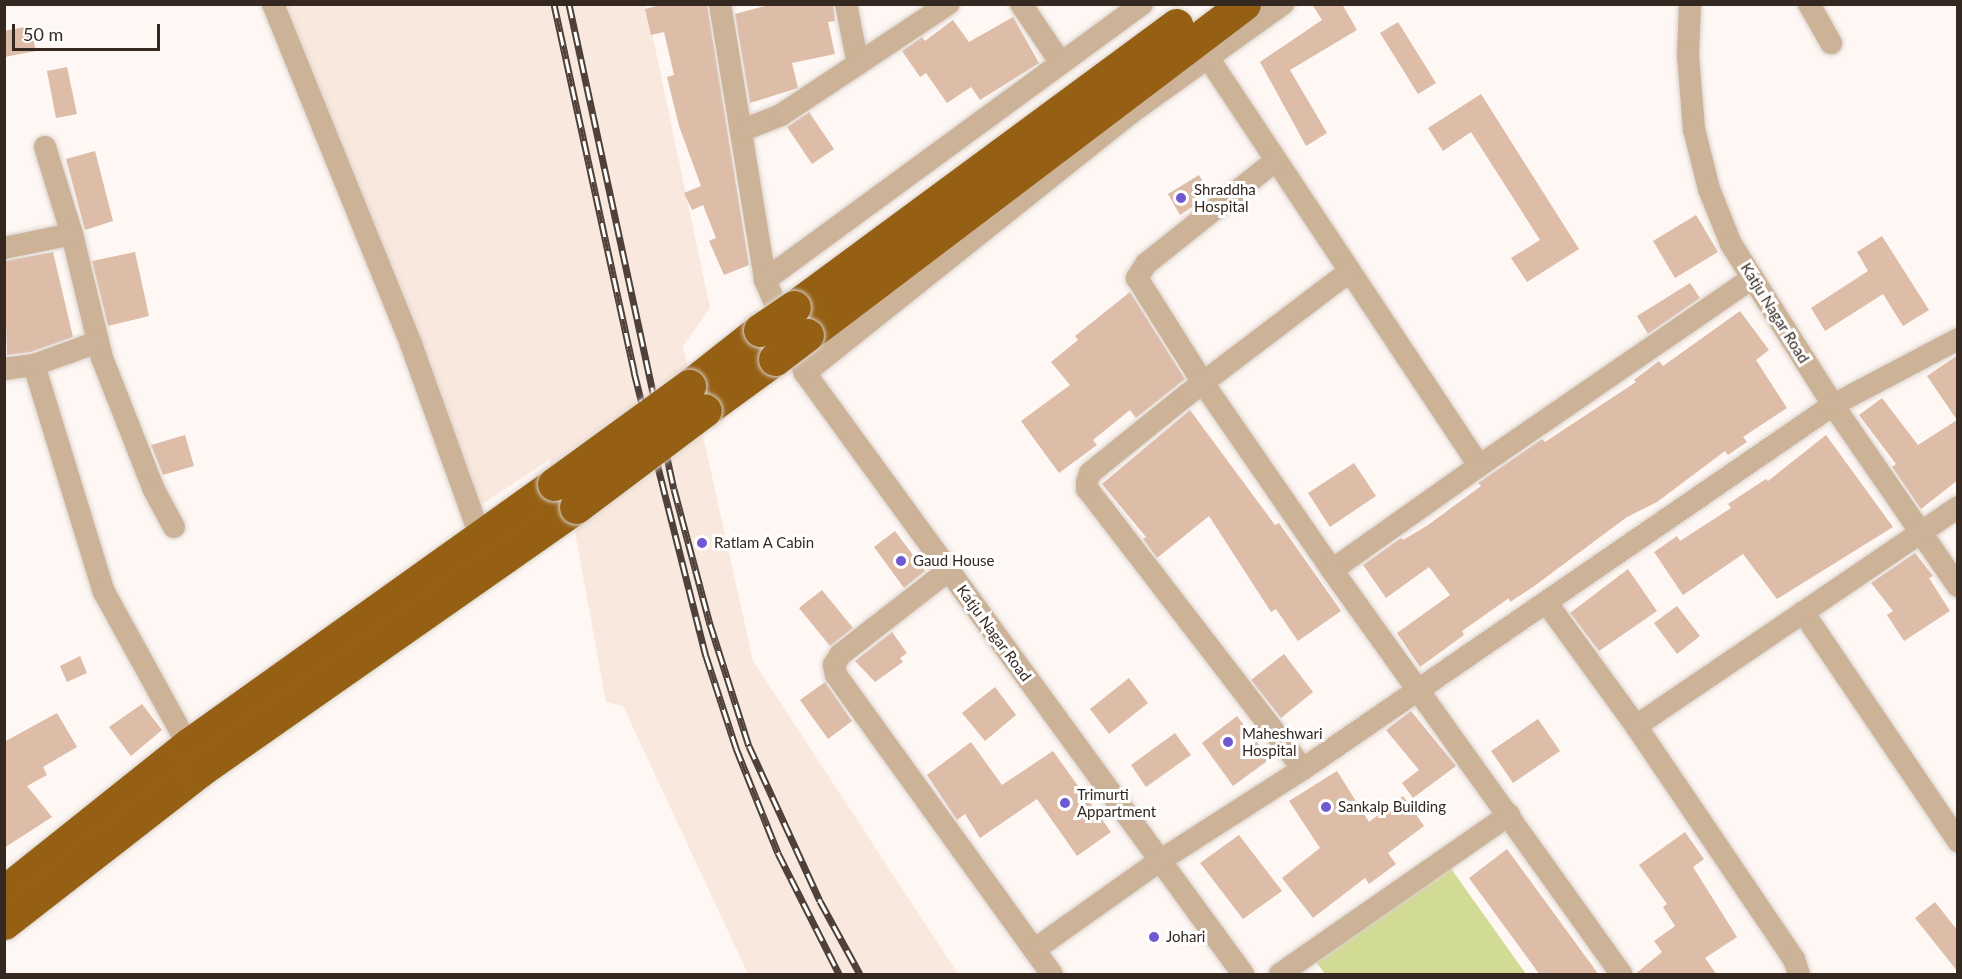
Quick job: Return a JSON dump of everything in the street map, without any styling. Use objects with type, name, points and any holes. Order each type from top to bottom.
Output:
[{"type":"highway","points":[[4,923],[199,771],[697,398],[775,359],[800,321],[1205,4]]},
{"type":"highway","points":[[697,398],[760,330],[800,321],[1244,4]]},
{"type":"highway","points":[[7,886],[188,745],[480,536],[565,496]]},
{"type":"street","points":[[273,4],[411,344],[480,536]]},
{"type":"street","name":"Katju Nagar Road","points":[[720,4],[743,130],[765,280],[805,373],[1158,862],[1243,975]]},
{"type":"street","points":[[846,4],[858,64]]},
{"type":"street","points":[[743,130],[781,115],[948,4]]},
{"type":"street","points":[[1021,4],[1061,63]]},
{"type":"street","points":[[765,280],[1142,4]]},
{"type":"street","points":[[805,373],[1132,112],[1283,4]]},
{"type":"street","name":"Katju Nagar Road","points":[[1690,4],[1688,55],[1694,129],[1709,189],[1731,244],[1833,405],[1958,586]]},
{"type":"street","points":[[1809,4],[1831,43]]},
{"type":"street","points":[[1209,59],[1479,466]]},
{"type":"street","points":[[45,147],[72,234],[98,342],[154,490],[174,527]]},
{"type":"street","points":[[1275,160],[1146,264],[1137,278],[1203,382],[1332,570],[1420,689],[1621,975]]},
{"type":"street","points":[[4,248],[72,234]]},
{"type":"street","points":[[1303,769],[1087,489],[1090,473],[1203,382],[1349,272]]},
{"type":"street","points":[[1332,570],[1753,278]]},
{"type":"street","points":[[1035,950],[1158,862],[1303,769],[1833,405],[1958,339]]},
{"type":"street","points":[[4,369],[34,365],[98,342]]},
{"type":"street","points":[[34,365],[104,592],[188,745]]},
{"type":"street","points":[[1636,726],[1919,530],[1958,507]]},
{"type":"street","points":[[949,570],[840,655],[834,665],[836,675],[1052,975]]},
{"type":"street","points":[[1546,602],[1636,726],[1794,959],[1799,975]]},
{"type":"street","points":[[1803,612],[1958,841]]},
{"type":"street","points":[[1280,975],[1509,815]]},
{"type":"shaded area","points":[[277,5],[646,5],[710,308],[683,346],[753,661],[958,974],[748,974],[623,706],[606,702],[574,526],[549,460],[479,506]]},
{"type":"green space","points":[[1442,856],[1526,974],[1325,974],[1311,955]]},
{"type":"building","points":[[664,4],[707,4],[749,265],[724,275],[709,241],[716,238],[703,205],[692,210],[684,193],[701,186],[679,126],[667,77],[674,75],[664,32],[651,35],[645,9]]},
{"type":"building","points":[[773,4],[833,4],[835,21],[828,22],[835,54],[792,63],[798,88],[750,103],[735,14]]},
{"type":"building","points":[[1312,4],[1342,4],[1357,30],[1290,70],[1327,133],[1306,146],[1260,62],[1322,20]]},
{"type":"building","points":[[1013,17],[1039,63],[980,100],[971,87],[947,103],[926,73],[920,77],[902,51],[922,37],[925,41],[953,20],[969,42]]},
{"type":"building","points":[[1398,22],[1436,83],[1418,94],[1380,33]]},
{"type":"building","points":[[30,26],[36,51],[4,57],[4,31]]},
{"type":"building","points":[[67,67],[77,114],[56,118],[47,71]]},
{"type":"building","points":[[1481,94],[1579,249],[1527,282],[1511,258],[1540,240],[1471,132],[1443,151],[1428,128]]},
{"type":"building","points":[[809,112],[834,149],[812,164],[787,127]]},
{"type":"building","points":[[95,151],[113,221],[85,230],[66,159]]},
{"type":"building","points":[[1199,175],[1210,195],[1180,215],[1168,194]]},
{"type":"building","points":[[1696,215],[1718,252],[1675,278],[1653,241]]},
{"type":"building","points":[[1882,236],[1929,310],[1903,326],[1883,294],[1825,331],[1811,308],[1868,271],[1857,252]]},
{"type":"building","points":[[53,252],[73,337],[31,352],[7,355],[4,261]]},
{"type":"building","points":[[135,252],[149,316],[108,326],[92,261]]},
{"type":"building","points":[[1690,283],[1700,298],[1648,334],[1637,316]]},
{"type":"building","points":[[1130,292],[1185,379],[1136,418],[1130,410],[1093,440],[1097,445],[1059,473],[1021,421],[1070,385],[1051,362],[1078,340],[1075,336]]},
{"type":"building","points":[[1740,311],[1769,350],[1756,360],[1787,408],[1743,437],[1747,442],[1728,455],[1725,451],[1657,502],[1627,517],[1533,587],[1510,602],[1509,598],[1462,631],[1464,635],[1420,667],[1397,633],[1450,595],[1429,567],[1386,598],[1363,565],[1401,538],[1403,540],[1428,525],[1481,486],[1478,483],[1542,439],[1545,442],[1636,382],[1634,380],[1659,361],[1663,366]]},
{"type":"building","points":[[1958,355],[1958,480],[1921,509],[1892,467],[1896,464],[1859,415],[1882,398],[1918,445],[1957,420],[1927,376]]},
{"type":"building","points":[[1190,410],[1275,525],[1279,523],[1341,611],[1298,641],[1276,609],[1271,612],[1209,516],[1157,558],[1143,539],[1146,537],[1102,484]]},
{"type":"building","points":[[185,435],[194,466],[163,475],[151,445]]},
{"type":"building","points":[[1826,435],[1893,527],[1777,599],[1743,554],[1683,595],[1654,552],[1677,536],[1680,541],[1731,508],[1728,504],[1766,479],[1768,481]]},
{"type":"building","points":[[1354,463],[1376,496],[1330,527],[1308,493]]},
{"type":"building","name":"Gaud House","points":[[895,531],[925,571],[904,588],[874,547]]},
{"type":"building","points":[[1915,553],[1933,576],[1929,578],[1950,611],[1904,641],[1887,615],[1893,611],[1871,583]]},
{"type":"building","points":[[1628,569],[1657,611],[1599,651],[1570,613]]},
{"type":"building","points":[[822,590],[853,628],[830,646],[799,608]]},
{"type":"building","points":[[1677,606],[1700,636],[1677,654],[1654,623]]},
{"type":"building","points":[[892,632],[907,653],[900,658],[903,662],[875,682],[855,661]]},
{"type":"building","points":[[1284,654],[1313,692],[1281,718],[1251,680]]},
{"type":"building","points":[[80,656],[87,673],[67,682],[60,666]]},
{"type":"building","points":[[1129,678],[1148,703],[1109,734],[1090,709]]},
{"type":"building","points":[[825,682],[852,721],[828,739],[800,700]]},
{"type":"building","points":[[995,687],[1016,715],[985,741],[962,713]]},
{"type":"building","points":[[142,704],[162,730],[131,756],[109,727]]},
{"type":"building","points":[[1411,711],[1456,766],[1413,798],[1402,783],[1419,770],[1386,730]]},
{"type":"building","points":[[57,713],[77,747],[43,767],[47,775],[27,786],[52,817],[4,848],[4,742]]},
{"type":"building","points":[[1237,716],[1270,759],[1233,786],[1202,743]]},
{"type":"building","points":[[1538,719],[1560,751],[1513,783],[1491,751]]},
{"type":"building","points":[[1175,733],[1191,755],[1146,787],[1131,765]]},
{"type":"building","points":[[971,742],[1002,785],[1053,751],[1111,832],[1077,856],[1037,799],[980,838],[965,814],[957,820],[927,775]]},
{"type":"building","points":[[1337,771],[1369,822],[1403,796],[1424,826],[1388,853],[1396,864],[1369,884],[1365,878],[1313,918],[1282,878],[1320,848],[1289,801]]},
{"type":"building","points":[[1685,832],[1704,859],[1693,867],[1737,937],[1705,958],[1717,975],[1634,975],[1662,952],[1654,941],[1675,926],[1663,907],[1667,904],[1639,865]]},
{"type":"building","points":[[1239,835],[1282,891],[1243,919],[1200,863]]},
{"type":"building","points":[[1507,849],[1599,975],[1540,975],[1469,878]]},
{"type":"building","points":[[1935,902],[1958,931],[1958,972],[1915,918]]},
{"type":"railway","points":[[554,4],[634,372],[706,656],[736,748],[778,853],[839,974]]},
{"type":"railway","points":[[569,4],[674,489],[710,624],[749,746],[820,901],[860,974]]},
{"type":"place","name":"Shraddha Hospital","points":[[1181,198]]},
{"type":"place","name":"Ratlam A Cabin","points":[[702,543]]},
{"type":"place","name":"Gaud House","points":[[901,561]]},
{"type":"place","name":"Maheshwari Hospital","points":[[1228,742]]},
{"type":"place","name":"Trimurti Appartment","points":[[1065,803]]},
{"type":"place","name":"Sankalp Building","points":[[1326,807]]},
{"type":"place","name":"Johari","points":[[1154,937]]}]
